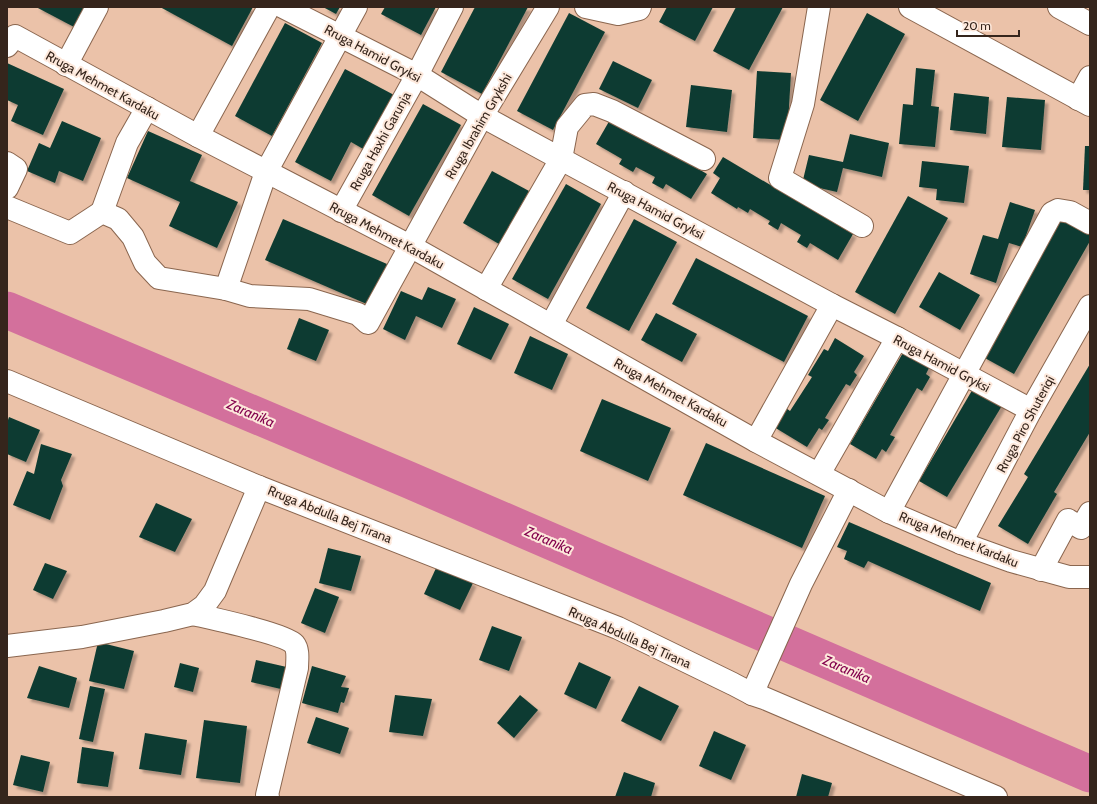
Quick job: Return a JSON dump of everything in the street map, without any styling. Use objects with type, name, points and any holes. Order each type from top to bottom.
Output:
[{"type":"street","points":[[66,65],[97,7]]},
{"type":"street","points":[[198,136],[269,7]]},
{"type":"street","name":"Rruga Hamid Gryksi","points":[[284,7],[417,76],[482,116],[561,159],[1031,410]]},
{"type":"street","points":[[102,212],[118,218],[133,237],[145,263],[159,278],[226,289],[266,172],[356,7]]},
{"type":"street","name":"Rruga Haxhi Garunja","points":[[341,211],[417,76],[452,7]]},
{"type":"street","name":"Rruga Ibrahim Grykshi","points":[[226,289],[250,296],[309,299],[358,314],[368,323],[482,116],[548,7]]},
{"type":"street","points":[[586,7],[618,14],[639,9],[640,7]]},
{"type":"street","points":[[819,7],[803,104],[780,178],[862,226]]},
{"type":"street","points":[[910,7],[1084,102],[1090,76]]},
{"type":"street","points":[[1059,7],[1090,24]]},
{"type":"street","name":"Rruga Mehmet Kardaku","points":[[7,46],[15,36],[198,136],[410,246],[756,441],[890,512],[961,543],[1011,561],[1069,577],[1090,577]]},
{"type":"street","points":[[486,289],[561,159],[567,127],[585,105],[594,104],[612,111],[704,159]]},
{"type":"street","points":[[7,207],[70,233],[102,212],[127,143],[147,108]]},
{"type":"street","points":[[7,163],[16,169],[7,188]]},
{"type":"street","points":[[551,325],[624,192]]},
{"type":"street","points":[[890,512],[963,374],[1052,213],[1058,210],[1070,212],[1090,223]]},
{"type":"street","points":[[756,441],[832,305]]},
{"type":"street","name":"Rruga Piro Shuteriqi","points":[[961,543],[1031,410],[1090,306]]},
{"type":"street","points":[[819,474],[897,338]]},
{"type":"street","name":"Rruga Abdulla Bej Tirana","points":[[7,381],[259,486],[618,628],[752,694],[996,797]]},
{"type":"street","points":[[7,646],[82,637],[193,614],[204,606],[216,591],[259,486]]},
{"type":"street","points":[[752,694],[801,584],[849,490]]},
{"type":"street","points":[[1041,570],[1068,520],[1081,528],[1090,513]]},
{"type":"street","points":[[193,614],[286,639],[294,644],[298,653],[297,668],[267,795],[268,797]]},
{"type":"building","points":[[36,7],[85,7],[74,27]]},
{"type":"building","points":[[160,7],[253,7],[232,46]]},
{"type":"building","points":[[323,7],[340,7],[336,14]]},
{"type":"building","points":[[385,7],[436,7],[421,35],[381,14]]},
{"type":"building","points":[[475,7],[528,7],[482,94],[441,72]]},
{"type":"building","points":[[667,7],[713,7],[695,41],[659,22]]},
{"type":"building","points":[[736,7],[783,7],[749,70],[713,51]]},
{"type":"building","points":[[569,13],[605,32],[553,130],[517,111]]},
{"type":"building","points":[[867,13],[905,34],[858,121],[820,100]]},
{"type":"building","points":[[285,23],[322,43],[272,136],[235,116]]},
{"type":"building","points":[[613,61],[652,80],[638,108],[599,89]]},
{"type":"building","points":[[7,63],[64,89],[43,135],[11,121],[18,105],[7,100]]},
{"type":"building","points":[[916,68],[935,70],[931,106],[939,107],[935,147],[899,144],[903,104],[913,105]]},
{"type":"building","points":[[345,69],[394,95],[365,150],[351,142],[331,181],[295,162]]},
{"type":"building","points":[[757,71],[791,73],[787,140],[753,138]]},
{"type":"building","points":[[691,85],[732,90],[727,132],[686,127]]},
{"type":"building","points":[[954,93],[989,97],[986,134],[950,130]]},
{"type":"building","points":[[1007,97],[1045,100],[1041,150],[1002,147]]},
{"type":"building","points":[[423,104],[461,125],[409,216],[372,195]]},
{"type":"building","points":[[611,118],[707,174],[691,199],[666,184],[663,189],[652,183],[655,177],[636,167],[633,172],[619,164],[622,159],[596,144]]},
{"type":"building","points":[[62,121],[101,138],[83,181],[59,171],[55,183],[27,171],[39,143],[50,148]]},
{"type":"building","points":[[148,131],[202,155],[190,181],[238,202],[217,248],[169,226],[180,202],[127,178]]},
{"type":"building","points":[[850,134],[889,143],[882,177],[843,168],[837,192],[802,184],[809,155],[843,162]]},
{"type":"building","points":[[1085,146],[1090,146],[1090,190],[1083,190]]},
{"type":"building","points":[[723,157],[853,234],[838,260],[810,243],[807,248],[797,242],[801,235],[781,223],[778,230],[768,224],[770,221],[750,209],[748,213],[738,207],[737,209],[711,193],[720,178],[713,173]]},
{"type":"building","points":[[922,161],[969,166],[964,203],[936,200],[937,189],[919,187]]},
{"type":"building","points":[[492,171],[529,191],[499,244],[463,223]]},
{"type":"building","points":[[566,184],[601,204],[548,299],[512,279]]},
{"type":"building","points":[[908,196],[948,218],[895,314],[855,292]]},
{"type":"building","points":[[1010,202],[1035,210],[1022,247],[1009,243],[996,283],[970,274],[983,235],[998,239]]},
{"type":"building","points":[[1062,217],[1090,233],[1090,241],[1014,374],[983,357]]},
{"type":"building","points":[[283,219],[387,264],[369,305],[265,260]]},
{"type":"building","points":[[634,219],[677,242],[629,331],[586,308]]},
{"type":"building","points":[[696,258],[808,316],[784,362],[672,304]]},
{"type":"building","points":[[939,272],[980,295],[960,330],[919,307]]},
{"type":"building","points":[[428,287],[456,299],[442,328],[416,316],[405,340],[383,329],[401,291],[422,300]]},
{"type":"building","points":[[474,307],[509,324],[491,360],[457,344]]},
{"type":"building","points":[[656,313],[697,334],[682,362],[641,340]]},
{"type":"building","points":[[299,318],[329,330],[316,361],[287,349]]},
{"type":"building","points":[[530,336],[568,354],[552,390],[514,373]]},
{"type":"building","points":[[835,338],[864,356],[854,372],[857,375],[850,386],[846,384],[825,418],[829,420],[822,430],[819,428],[807,447],[774,427],[786,408],[790,411],[812,377],[808,375],[824,349],[828,351]]},
{"type":"building","points":[[904,351],[930,366],[926,374],[930,377],[922,391],[917,388],[890,435],[895,437],[886,452],[882,449],[876,459],[850,444]]},
{"type":"building","points":[[1090,364],[1090,432],[1054,492],[1057,494],[1028,544],[998,526],[1028,477],[1024,474]]},
{"type":"building","points":[[974,387],[1003,404],[947,497],[919,481]]},
{"type":"building","points":[[602,399],[671,428],[648,481],[580,451]]},
{"type":"building","points":[[9,417],[40,430],[26,462],[7,454],[7,423]]},
{"type":"building","points":[[706,443],[825,496],[802,548],[683,495]]},
{"type":"building","points":[[41,444],[72,454],[61,480],[63,486],[50,520],[13,505],[27,471],[34,474]]},
{"type":"building","points":[[156,503],[192,519],[175,552],[139,537]]},
{"type":"building","points":[[849,522],[991,583],[980,611],[868,561],[864,568],[844,559],[847,551],[837,547]]},
{"type":"building","points":[[328,548],[361,556],[351,591],[319,583]]},
{"type":"building","points":[[45,563],[67,571],[53,599],[33,590]]},
{"type":"building","points":[[437,566],[473,583],[460,610],[424,594]]},
{"type":"building","points":[[315,588],[339,597],[325,633],[301,623]]},
{"type":"building","points":[[492,626],[522,637],[509,671],[479,660]]},
{"type":"building","points":[[98,642],[134,651],[124,689],[89,681]]},
{"type":"building","points":[[256,660],[291,668],[285,690],[251,682]]},
{"type":"building","points":[[579,662],[611,677],[596,709],[564,694]]},
{"type":"building","points":[[180,663],[199,668],[193,692],[174,687]]},
{"type":"building","points":[[39,666],[77,678],[69,708],[27,698]]},
{"type":"building","points":[[312,666],[346,676],[341,687],[349,688],[344,703],[341,702],[338,713],[302,703]]},
{"type":"building","points":[[90,686],[105,689],[93,742],[79,739]]},
{"type":"building","points":[[639,686],[679,706],[661,741],[621,721]]},
{"type":"building","points":[[395,695],[432,699],[423,736],[389,732]]},
{"type":"building","points":[[520,695],[538,710],[514,738],[497,723]]},
{"type":"building","points":[[316,717],[349,728],[340,754],[307,743]]},
{"type":"building","points":[[204,720],[247,726],[240,783],[196,778]]},
{"type":"building","points":[[714,731],[746,745],[731,780],[699,766]]},
{"type":"building","points":[[145,733],[187,740],[181,775],[139,769]]},
{"type":"building","points":[[82,747],[114,752],[108,787],[77,783]]},
{"type":"building","points":[[21,755],[50,762],[43,792],[13,785]]},
{"type":"building","points":[[624,772],[655,783],[651,797],[615,797]]},
{"type":"building","points":[[802,774],[832,783],[828,797],[796,797]]},
{"type":"waterway","name":"Zaranika","points":[[7,310],[409,480],[1090,774]]}]
